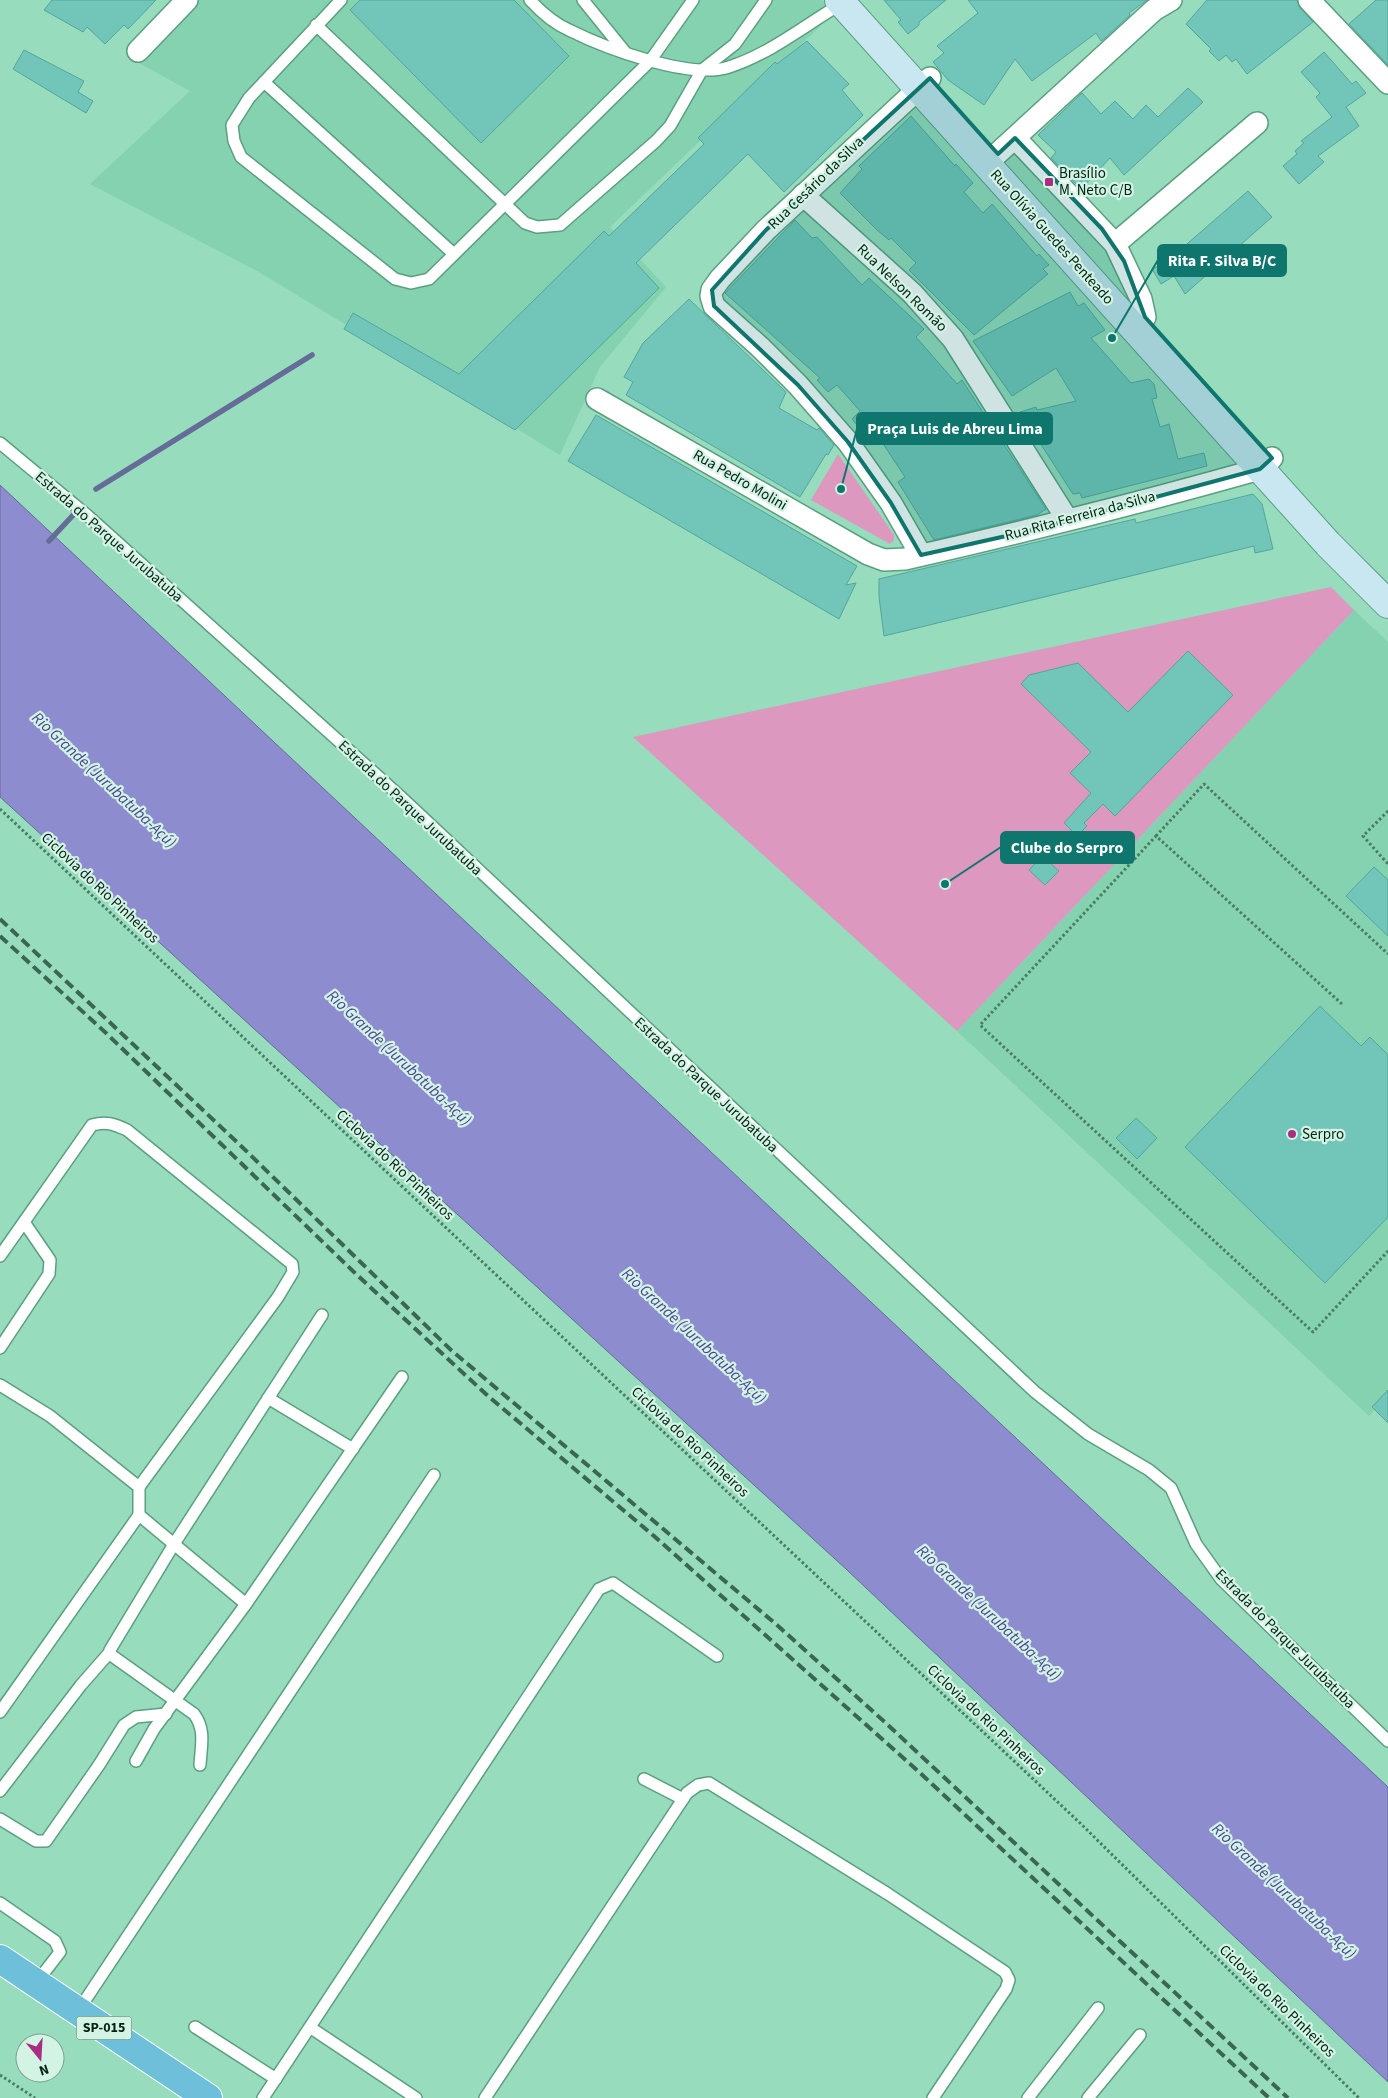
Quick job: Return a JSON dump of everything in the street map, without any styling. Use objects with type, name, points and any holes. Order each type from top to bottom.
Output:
[{"type":"highway","name":"SP-015","points":[[0,1959],[208,2098]]},
{"type":"main road","name":"Rua Olívia Guedes Penteado","points":[[848,1],[924,83],[1000,152],[1145,317],[1266,464],[1328,544],[1388,604]]},
{"type":"main road","name":"Rua Olívia Guedes Penteado","points":[[1000,152],[1266,464],[1388,579]]},
{"type":"street","points":[[138,51],[186,0]]},
{"type":"street","points":[[1145,317],[1141,299],[1115,244],[1000,152],[1154,10],[1171,0]]},
{"type":"street","points":[[1309,0],[1388,83]]},
{"type":"street","name":"Rua Cesário da Silva","points":[[921,555],[891,503],[848,442],[798,385],[760,347],[714,306],[711,296],[712,290],[732,266],[803,196],[924,83]]},
{"type":"street","points":[[1115,244],[1257,124]]},
{"type":"street","name":"Rua Nelson Romão","points":[[803,196],[912,293],[953,338],[1067,519]]},
{"type":"street","name":"Rua Pedro Molini","points":[[597,399],[868,554],[884,560]]},
{"type":"street","name":"Rua Rita Ferreira da Silva","points":[[884,560],[921,555],[1034,530],[1067,519],[1266,464]]},
{"type":"lane","points":[[341,0],[249,98],[232,125],[234,141],[241,157],[395,279],[411,283],[429,279],[650,61],[693,0]]},
{"type":"lane","points":[[530,0],[543,14],[567,30],[626,54],[650,61],[702,70],[728,68],[759,55],[848,1]]},
{"type":"lane","points":[[583,0],[626,54]]},
{"type":"lane","points":[[316,25],[525,223],[537,227],[560,225],[656,141],[670,126],[702,70],[735,44],[766,0]]},
{"type":"lane","points":[[264,82],[454,254]]},
{"type":"lane","name":"Estrada do Parque Jurubatuba","points":[[0,442],[88,516],[401,798],[1035,1392],[1088,1434],[1149,1470],[1171,1488],[1196,1544],[1221,1579],[1388,1740]]},
{"type":"lane","points":[[0,1256],[92,1125],[103,1122],[113,1123],[127,1130],[292,1264],[293,1272],[278,1297],[140,1486],[139,1514],[0,1712]]},
{"type":"lane","points":[[0,1348],[49,1274],[50,1260],[24,1222]]},
{"type":"lane","points":[[0,1791],[81,1685],[110,1652],[174,1544],[322,1315]]},
{"type":"lane","points":[[136,1761],[166,1714],[246,1604],[402,1377]]},
{"type":"lane","points":[[0,1385],[50,1416],[140,1486]]},
{"type":"lane","points":[[268,1398],[352,1449]]},
{"type":"lane","points":[[78,2011],[434,1475]]},
{"type":"lane","points":[[139,1514],[246,1604]]},
{"type":"lane","points":[[263,2098],[599,1589],[613,1583],[717,1656]]},
{"type":"lane","points":[[110,1652],[194,1714],[200,1722],[202,1730],[200,1765]]},
{"type":"lane","points":[[0,1819],[36,1841],[46,1841],[99,1765],[124,1725],[136,1717],[166,1714]]},
{"type":"lane","points":[[644,1779],[683,1799]]},
{"type":"lane","points":[[485,2098],[683,1799],[698,1785],[709,1783],[888,1894],[1005,1972],[1009,1980],[1006,1989],[933,2098]]},
{"type":"lane","points":[[0,1903],[55,1941],[60,1952],[36,1983]]},
{"type":"lane","points":[[1028,2098],[1098,2008]]},
{"type":"lane","points":[[195,2028],[276,2079]]},
{"type":"lane","points":[[311,2028],[416,2098]]},
{"type":"lane","points":[[1088,2098],[1140,2035]]},
{"type":"path","points":[[1388,954],[1204,784],[980,1025],[1313,1332],[1388,1251]]},
{"type":"path","name":"Ciclovia do Rio Pinheiros","points":[[0,810],[1080,1823],[1359,2098]]},
{"type":"path","points":[[1388,810],[1363,836],[1388,864]]},
{"type":"path","points":[[1156,836],[1342,1004]]},
{"type":"path","points":[[0,2075],[35,2098]]},
{"type":"highlighted area","points":[[930,78],[998,154],[1015,138],[1102,229],[1124,261],[1145,317],[1272,458],[1260,469],[1033,530],[921,555],[891,503],[848,442],[798,385],[714,306],[712,290],[766,230]]},
{"type":"shaded area","points":[[198,0],[822,0],[833,14],[610,227],[666,287],[600,367],[560,455],[259,272],[90,184],[190,91],[137,62]]},
{"type":"shaded area","points":[[838,454],[894,535],[894,540],[890,544],[811,500]]},
{"type":"shaded area","points":[[1331,587],[1354,610],[957,1031],[633,737]]},
{"type":"shaded area","name":"Serpro","points":[[1354,610],[1388,642],[1388,1395],[1369,1416],[957,1031]]},
{"type":"water","name":"Rio Grande (Jurubatuba-Açú)","points":[[0,485],[1388,1787],[1388,2082],[846,1569],[0,797]]},
{"type":"building","points":[[52,0],[156,0],[128,29],[124,25],[105,44],[87,27],[83,32],[44,10]]},
{"type":"building","points":[[360,0],[514,0],[569,56],[481,143],[350,10]]},
{"type":"building","points":[[884,0],[946,0],[919,22],[919,25],[908,34],[898,22],[901,20]]},
{"type":"building","points":[[968,0],[1147,0],[1129,13],[1130,15],[1101,41],[1096,33],[1032,81],[1015,59],[984,105],[948,80],[933,62],[944,53],[937,46],[978,13]]},
{"type":"building","points":[[1207,0],[1297,0],[1300,8],[1313,22],[1247,74],[1236,59],[1232,62],[1226,55],[1219,61],[1209,51],[1211,49],[1186,24]]},
{"type":"building","points":[[1376,0],[1388,0],[1388,65],[1349,24]]},
{"type":"building","points":[[807,41],[849,84],[842,90],[863,115],[784,192],[748,154],[636,263],[659,288],[515,430],[344,329],[353,313],[459,374],[604,231],[609,236],[704,144],[698,138],[775,62],[777,64]]},
{"type":"building","points":[[24,50],[84,81],[78,92],[93,101],[86,113],[13,69]]},
{"type":"building","points":[[1324,52],[1352,84],[1356,81],[1366,93],[1346,107],[1359,126],[1318,156],[1324,162],[1299,184],[1283,166],[1297,154],[1295,151],[1304,143],[1301,141],[1332,117],[1316,97],[1320,93],[1301,72]]},
{"type":"building","points":[[1188,88],[1203,102],[1124,175],[1110,158],[1081,189],[1051,158],[1056,152],[1038,135],[1082,93],[1101,114],[1115,101],[1133,119],[1146,105],[1158,117]]},
{"type":"building","points":[[911,116],[955,166],[956,164],[973,183],[964,192],[983,213],[992,204],[1037,256],[1039,254],[1049,265],[1043,269],[1048,274],[974,335],[909,270],[916,263],[891,238],[889,240],[877,230],[840,193],[862,169],[859,166]]},
{"type":"building","points":[[1248,191],[1272,217],[1185,294],[1174,276],[1161,284],[1152,269],[1165,263]]},
{"type":"building","points":[[795,220],[812,238],[817,237],[862,285],[869,278],[924,329],[916,337],[957,384],[962,380],[984,414],[968,424],[988,420],[1046,509],[1037,515],[934,540],[898,482],[905,477],[876,433],[874,435],[867,426],[862,431],[852,419],[860,411],[837,385],[828,392],[817,380],[820,378],[725,293]]},
{"type":"building","points":[[1070,292],[1078,306],[1084,303],[1105,330],[1091,338],[1131,383],[1149,379],[1154,384],[1157,398],[1152,399],[1160,427],[1169,424],[1178,459],[1204,453],[1207,466],[1082,498],[1080,493],[1073,494],[1020,412],[1036,407],[1037,410],[1076,401],[1056,368],[1012,396],[973,341]]},
{"type":"building","points":[[689,299],[786,392],[779,408],[817,430],[819,428],[834,445],[828,455],[826,454],[800,497],[626,395],[633,382],[624,377],[643,343]]},
{"type":"building","points":[[596,415],[857,566],[846,585],[856,583],[839,619],[568,461]]},
{"type":"building","points":[[1253,494],[1262,504],[1273,549],[1255,553],[1254,546],[884,636],[879,597],[879,579],[1135,519],[1136,523]]},
{"type":"building","points":[[1188,651],[1233,695],[1115,816],[1103,804],[1084,823],[1087,826],[1077,836],[1064,823],[1091,793],[1070,773],[1091,752],[1021,684],[1029,675],[1078,663],[1128,712]]},
{"type":"building","points":[[1042,856],[1059,871],[1045,885],[1029,870]]},
{"type":"building","points":[[1374,867],[1388,880],[1388,936],[1346,896]]},
{"type":"building","name":"Serpro","points":[[1320,1006],[1361,1046],[1370,1037],[1388,1055],[1388,1217],[1325,1283],[1185,1147]]},
{"type":"building","points":[[1136,1118],[1157,1138],[1137,1159],[1116,1138]]},
{"type":"building","points":[[1388,1390],[1388,1423],[1372,1407]]},
{"type":"waterway","points":[[96,489],[312,355]]},
{"type":"waterway","points":[[49,541],[76,512]]},
{"type":"railway","points":[[0,919],[239,1144],[451,1350],[777,1625],[888,1725],[1288,2098]]},
{"type":"railway","points":[[0,936],[106,1033],[356,1274],[488,1396],[654,1536],[918,1771],[1269,2098]]},
{"type":"place","name":"Brasílio M. Neto C/B","points":[[1049,182]]},
{"type":"place","name":"Rita F. Silva B/C","points":[[1112,338]]},
{"type":"place","name":"Praça Luis de Abreu Lima","points":[[841,489]]},
{"type":"place","name":"Clube do Serpro","points":[[945,884]]},
{"type":"place","name":"Serpro","points":[[1292,1134]]}]
